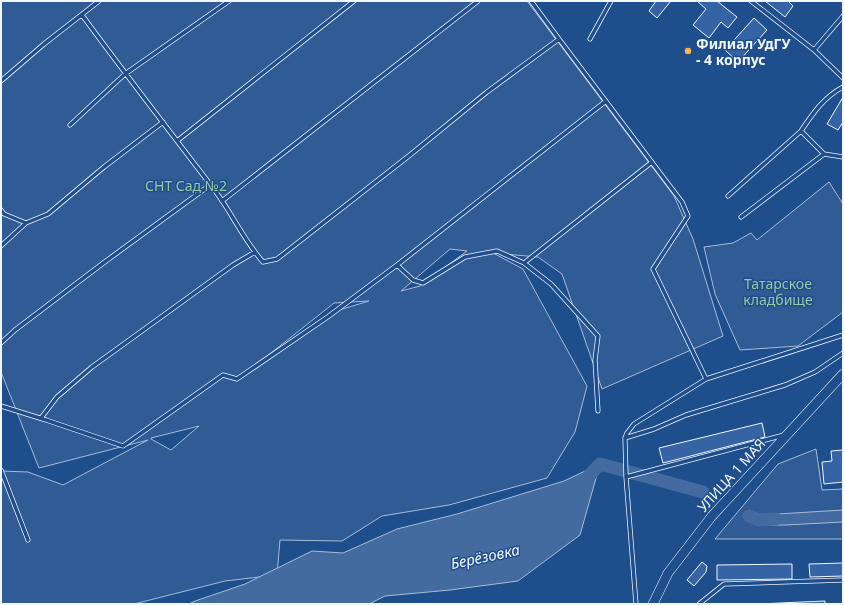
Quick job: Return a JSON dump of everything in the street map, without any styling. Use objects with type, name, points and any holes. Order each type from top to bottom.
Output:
[{"type":"main road","name":"УЛИЦА 1 МАЯ","points":[[653,604],[668,573],[712,516],[842,377]]},
{"type":"lane","points":[[1,81],[44,44],[99,1]]},
{"type":"lane","points":[[70,125],[125,74],[228,1]]},
{"type":"lane","points":[[177,141],[354,1]]},
{"type":"lane","points":[[222,201],[478,1]]},
{"type":"lane","points":[[531,1],[682,202],[688,216],[653,269],[706,379]]},
{"type":"lane","points":[[590,39],[611,1]]},
{"type":"lane","points":[[751,1],[814,50],[843,78]]},
{"type":"lane","points":[[82,15],[222,201],[243,236],[263,262],[277,259],[487,92],[559,39]]},
{"type":"lane","points":[[814,50],[843,16]]},
{"type":"lane","points":[[728,196],[801,131],[816,109],[826,98],[843,87]]},
{"type":"lane","points":[[1,406],[123,446],[223,375],[237,379],[329,316],[397,265],[606,101]]},
{"type":"lane","points":[[1,246],[26,223],[48,214],[104,167],[163,122]]},
{"type":"lane","points":[[801,131],[824,154],[843,157]]},
{"type":"lane","points":[[741,216],[824,154]]},
{"type":"lane","points":[[524,263],[652,162]]},
{"type":"lane","points":[[1,343],[15,330],[100,265],[210,185]]},
{"type":"lane","points":[[1,210],[4,214],[26,223]]},
{"type":"lane","points":[[397,265],[413,280],[423,284],[464,257],[497,251],[524,263],[551,284],[598,336],[595,360],[598,411]]},
{"type":"lane","points":[[41,418],[57,397],[92,367],[233,265],[255,252]]},
{"type":"lane","points":[[636,604],[626,477],[625,438],[627,433],[634,424],[706,379],[843,335]]},
{"type":"lane","points":[[625,438],[654,429],[686,415],[785,385],[815,372],[843,353]]},
{"type":"lane","points":[[626,477],[788,434]]},
{"type":"lane","points":[[1,470],[28,540]]},
{"type":"lane","points":[[699,604],[724,584],[843,580]]},
{"type":"shaded area","name":"СНТ Сад №2","points":[[1,1],[527,1],[674,196],[693,239],[723,336],[602,389],[562,274],[538,257],[493,253],[523,269],[587,386],[575,432],[547,478],[449,505],[382,516],[342,541],[280,540],[277,575],[225,581],[134,604],[1,604],[1,471],[28,472],[63,485],[148,440],[39,468],[1,372]],"holes":[[[450,249],[467,251],[420,286],[401,291]],[[369,301],[336,311],[266,357],[334,303]],[[199,426],[171,450],[151,438]]]},
{"type":"shaded area","name":"Татарское кладбище","points":[[829,182],[843,204],[843,312],[798,346],[740,350],[715,294],[704,247],[733,243],[751,233],[757,240]]},
{"type":"shaded area","points":[[816,449],[822,490],[843,489],[843,539],[715,539],[778,464]]},
{"type":"water","points":[[600,464],[580,535],[518,581],[450,590],[385,596],[369,604],[189,604],[245,584],[312,551],[343,553],[397,529],[457,514],[564,481]]},
{"type":"water","points":[[843,510],[843,522],[759,525],[761,515]]},
{"type":"building","points":[[656,1],[671,1],[657,18],[649,11]]},
{"type":"building","points":[[697,1],[717,1],[737,17],[728,28],[721,22],[709,38],[693,25],[706,9]]},
{"type":"building","points":[[765,1],[788,1],[793,6],[785,17]]},
{"type":"building","points":[[754,18],[767,30],[738,62],[725,50]]},
{"type":"building","points":[[843,97],[843,122],[838,130],[827,124]]},
{"type":"building","points":[[762,423],[765,437],[663,463],[659,448]]},
{"type":"building","points":[[843,450],[843,482],[824,484],[822,462],[832,461],[831,451]]},
{"type":"building","points":[[702,562],[707,566],[706,572],[694,586],[687,580]]},
{"type":"building","points":[[843,563],[843,576],[810,577],[809,564]]},
{"type":"building","points":[[792,564],[792,579],[717,580],[717,565]]},
{"type":"building","points":[[825,601],[825,604],[758,604]]},
{"type":"waterway","name":"Берёзовка","points":[[589,476],[600,464],[703,492]]},
{"type":"waterway","name":"Берёзовка","points":[[749,516],[759,520],[776,519]]},
{"type":"place","name":"Филиал УдГУ - 4 корпус","points":[[688,51]]}]
